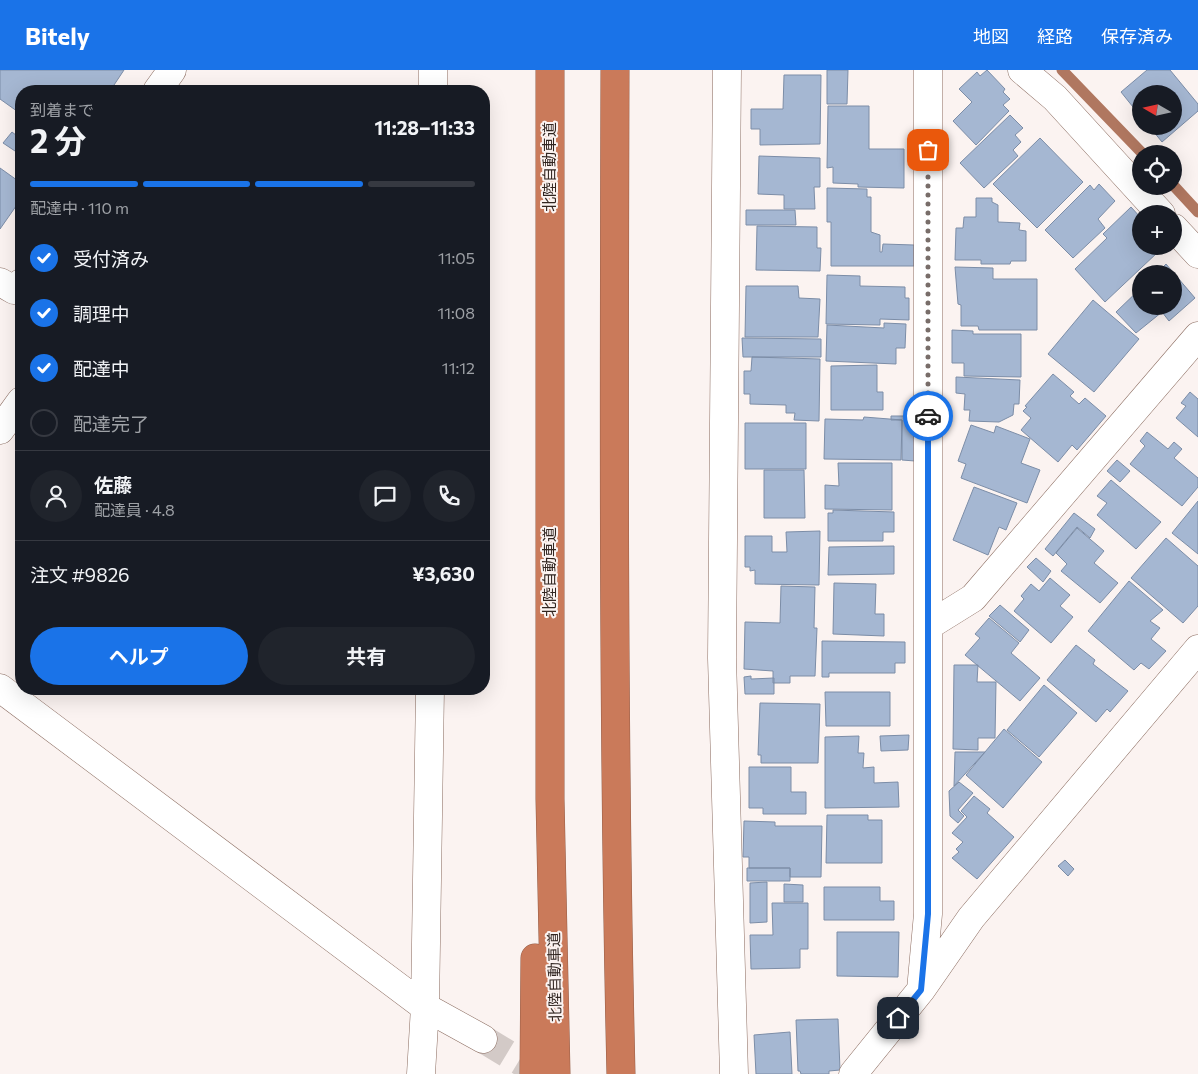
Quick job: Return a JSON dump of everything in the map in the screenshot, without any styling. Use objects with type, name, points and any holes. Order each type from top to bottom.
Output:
[{"type":"highway","name":"北陸自動車道","points":[[550,70],[548,434],[550,789],[556,1074]]},
{"type":"highway","points":[[615,70],[614,439],[617,904],[621,1074]]},
{"type":"highway","points":[[534,1074],[536,612],[548,434]]},
{"type":"highway","points":[[617,904],[632,1074]]},
{"type":"street","points":[[161,85],[172,70]]},
{"type":"street","points":[[433,70],[433,85]]},
{"type":"street","points":[[727,70],[722,658],[734,1074]]},
{"type":"street","points":[[921,990],[928,914],[928,70]]},
{"type":"street","points":[[1022,70],[1055,98],[1153,205]]},
{"type":"street","points":[[1182,237],[1198,254]]},
{"type":"street","points":[[0,282],[15,289]]},
{"type":"street","points":[[928,626],[973,598],[1198,336]]},
{"type":"street","points":[[0,430],[15,409]]},
{"type":"street","points":[[853,1074],[921,990],[970,918],[1198,648]]},
{"type":"street","points":[[0,688],[425,1007],[483,1039]]},
{"type":"street","points":[[422,1074],[425,1007],[430,695]]},
{"type":"building","points":[[0,70],[124,70],[114,85],[15,85],[15,110],[0,99]]},
{"type":"building","points":[[827,70],[848,70],[847,104],[827,104]]},
{"type":"building","points":[[987,70],[1005,89],[1003,92],[1010,99],[1003,105],[1009,111],[976,145],[953,121],[972,102],[959,89],[977,72],[980,76]]},
{"type":"building","points":[[1147,70],[1170,70],[1198,104],[1198,111],[1182,125],[1182,85],[1132,85],[1132,106],[1121,92]]},
{"type":"building","points":[[784,75],[821,75],[820,144],[760,145],[760,129],[751,129],[751,109],[783,109]]},
{"type":"building","points":[[828,106],[869,106],[869,149],[904,149],[904,188],[858,187],[858,184],[833,183],[833,167],[827,168]]},
{"type":"building","points":[[1010,115],[1023,128],[1015,135],[1021,142],[1013,150],[1018,156],[984,188],[960,163]]},
{"type":"building","points":[[12,132],[15,134],[15,151],[3,143]]},
{"type":"building","points":[[1156,135],[1170,135],[1162,142]]},
{"type":"building","points":[[1040,138],[1083,182],[1037,228],[993,184]]},
{"type":"building","points":[[759,156],[820,158],[820,187],[814,187],[815,209],[784,209],[784,195],[758,194]]},
{"type":"building","points":[[0,168],[15,179],[15,208],[0,229]]},
{"type":"building","points":[[1099,184],[1115,201],[1098,219],[1105,228],[1073,258],[1045,230],[1090,185],[1094,190]]},
{"type":"building","points":[[827,188],[867,189],[867,197],[871,197],[871,232],[880,235],[880,252],[882,252],[883,244],[914,245],[914,266],[831,266],[831,222],[827,222]]},
{"type":"building","points":[[976,198],[992,198],[992,202],[998,205],[998,222],[1020,223],[1019,230],[1026,231],[1026,261],[1011,261],[1010,264],[981,264],[981,260],[955,260],[956,228],[963,228],[964,217],[976,217]]},
{"type":"building","points":[[1131,207],[1132,255],[1155,255],[1144,265],[1132,265],[1132,277],[1105,302],[1075,269],[1107,238],[1103,234]]},
{"type":"building","points":[[746,210],[795,210],[796,225],[746,225]]},
{"type":"building","points":[[757,226],[817,227],[817,248],[821,248],[820,271],[756,270]]},
{"type":"building","points":[[955,267],[993,268],[993,279],[1037,279],[1037,330],[979,330],[978,326],[961,326],[961,305],[958,304]]},
{"type":"building","points":[[827,275],[860,276],[860,286],[905,287],[905,298],[909,298],[909,320],[880,319],[880,325],[826,324]]},
{"type":"building","points":[[1182,283],[1195,298],[1182,310]]},
{"type":"building","points":[[746,286],[798,286],[799,298],[820,299],[818,337],[745,337]]},
{"type":"building","points":[[1132,297],[1132,315],[1158,315],[1136,333],[1116,312]]},
{"type":"building","points":[[1093,300],[1139,339],[1094,392],[1048,354]]},
{"type":"building","points":[[1164,315],[1176,315],[1169,321]]},
{"type":"building","points":[[884,323],[906,324],[905,348],[896,348],[896,364],[826,361],[827,325],[884,328]]},
{"type":"building","points":[[952,330],[973,331],[973,334],[1021,334],[1021,377],[964,376],[964,363],[952,363]]},
{"type":"building","points":[[742,338],[821,339],[821,357],[743,357]]},
{"type":"building","points":[[752,357],[820,359],[819,421],[794,420],[795,413],[786,413],[786,405],[750,404],[750,394],[744,394],[744,371],[751,371]]},
{"type":"building","points":[[877,365],[877,392],[883,392],[883,410],[831,410],[831,366]]},
{"type":"building","points":[[1053,374],[1074,392],[1070,396],[1079,404],[1085,398],[1106,416],[1077,450],[1072,445],[1058,462],[1021,430],[1031,418],[1023,411],[1027,407],[1025,406]]},
{"type":"building","points":[[956,377],[1020,380],[1019,404],[1014,404],[1013,415],[999,422],[969,421],[970,410],[964,410],[965,394],[956,393]]},
{"type":"building","points":[[1190,392],[1198,399],[1198,437],[1176,418],[1186,406],[1181,403]]},
{"type":"building","points":[[891,416],[915,416],[915,461],[902,460],[902,420],[891,420]]},
{"type":"building","points":[[864,417],[902,420],[901,460],[824,459],[825,419],[863,420]]},
{"type":"building","points":[[745,423],[806,423],[806,469],[745,469]]},
{"type":"building","points":[[971,425],[994,433],[996,426],[1030,439],[1021,463],[1040,470],[1027,503],[961,478],[966,464],[958,461]]},
{"type":"building","points":[[1147,432],[1168,449],[1174,442],[1182,449],[1174,458],[1198,478],[1198,487],[1182,506],[1130,464],[1145,446],[1140,441]]},
{"type":"building","points":[[1117,460],[1130,471],[1120,482],[1107,471]]},
{"type":"building","points":[[838,463],[892,463],[892,510],[825,509],[825,485],[839,486]]},
{"type":"building","points":[[764,470],[804,470],[805,518],[764,518]]},
{"type":"building","points":[[1111,480],[1161,522],[1136,549],[1097,515],[1107,503],[1097,496]]},
{"type":"building","points":[[974,487],[1017,503],[1006,530],[999,527],[988,555],[953,540]]},
{"type":"building","points":[[1198,501],[1198,554],[1172,533]]},
{"type":"building","points":[[833,510],[894,512],[894,532],[883,532],[883,541],[828,541],[828,513],[833,513]]},
{"type":"building","points":[[1074,513],[1095,529],[1090,538],[1077,527],[1053,556],[1045,549]]},
{"type":"building","points":[[1077,528],[1104,551],[1094,563],[1118,583],[1100,603],[1061,571],[1067,564],[1056,553]]},
{"type":"building","points":[[820,531],[819,585],[755,584],[755,570],[750,571],[750,567],[745,567],[745,536],[772,536],[772,552],[787,552],[786,532]]},
{"type":"building","points":[[1166,538],[1198,566],[1198,606],[1183,623],[1131,578]]},
{"type":"building","points":[[894,546],[894,574],[828,575],[829,547]]},
{"type":"building","points":[[1036,558],[1051,571],[1043,582],[1027,567]]},
{"type":"building","points":[[1050,578],[1070,595],[1060,606],[1073,617],[1051,643],[1014,611],[1024,599],[1021,596],[1031,584],[1039,591]]},
{"type":"building","points":[[1129,581],[1163,610],[1150,621],[1160,628],[1151,639],[1166,651],[1149,669],[1141,663],[1134,670],[1088,631]]},
{"type":"building","points":[[834,583],[876,584],[875,614],[884,614],[884,636],[833,634]]},
{"type":"building","points":[[781,586],[815,587],[814,628],[817,628],[815,676],[790,676],[790,683],[773,683],[773,671],[744,669],[745,622],[780,623]]},
{"type":"building","points":[[1000,605],[1029,630],[1020,642],[989,616]]},
{"type":"building","points":[[989,618],[1019,643],[1011,653],[1040,678],[1020,701],[965,655],[980,638],[975,634]]},
{"type":"building","points":[[822,641],[905,642],[905,663],[895,663],[895,673],[829,673],[829,677],[822,677]]},
{"type":"building","points":[[1076,645],[1095,660],[1093,664],[1128,691],[1110,712],[1107,709],[1096,722],[1047,680]]},
{"type":"building","points":[[954,665],[978,665],[977,682],[996,682],[995,738],[978,738],[978,750],[953,749]]},
{"type":"building","points":[[751,676],[751,679],[774,678],[774,694],[745,694],[744,677]]},
{"type":"building","points":[[1044,685],[1077,713],[1039,757],[1007,730]]},
{"type":"building","points":[[825,692],[890,692],[890,726],[826,726]]},
{"type":"building","points":[[760,703],[820,704],[818,763],[761,763],[761,755],[758,755]]},
{"type":"building","points":[[1004,729],[1042,762],[1003,808],[966,775]]},
{"type":"building","points":[[909,735],[908,750],[881,751],[880,736]]},
{"type":"building","points":[[859,736],[858,753],[864,753],[863,768],[874,767],[874,783],[898,782],[899,807],[825,808],[825,737]]},
{"type":"building","points":[[955,752],[985,752],[954,786]]},
{"type":"building","points":[[749,767],[791,767],[791,792],[806,792],[806,814],[763,814],[763,808],[749,808]]},
{"type":"building","points":[[959,782],[973,793],[958,810],[964,816],[958,823],[950,816],[949,791]]},
{"type":"building","points":[[974,796],[990,809],[987,813],[1014,837],[977,879],[952,858],[959,852],[956,849],[963,842],[952,833],[967,817],[961,811]]},
{"type":"building","points":[[827,815],[868,815],[868,820],[882,820],[882,863],[826,863]]},
{"type":"building","points":[[744,821],[775,822],[775,826],[822,826],[821,877],[790,877],[790,868],[749,868],[749,857],[743,857]]},
{"type":"building","points":[[1065,860],[1074,869],[1068,876],[1058,866]]},
{"type":"building","points":[[747,868],[790,868],[790,881],[747,881]]},
{"type":"building","points":[[767,882],[767,922],[750,923],[750,883]]},
{"type":"building","points":[[784,884],[803,885],[803,902],[784,902]]},
{"type":"building","points":[[824,887],[880,887],[880,901],[894,901],[894,920],[824,920]]},
{"type":"building","points":[[772,903],[808,903],[808,949],[800,949],[800,968],[751,969],[750,935],[773,935]]},
{"type":"building","points":[[837,932],[899,932],[898,977],[837,976]]},
{"type":"building","points":[[838,1019],[840,1070],[829,1071],[829,1074],[801,1074],[798,1071],[796,1020]]},
{"type":"building","points":[[790,1032],[792,1074],[756,1074],[754,1035]]},
{"type":"waterway","points":[[1062,70],[1134,145]]},
{"type":"waterway","points":[[1182,195],[1198,212]]},
{"type":"tunnel","points":[[483,1039],[541,1074]]},
{"type":"way so far","points":[[928,150],[928,416]]},
{"type":"route","points":[[898,1018],[921,990],[928,914],[928,416]]}]
